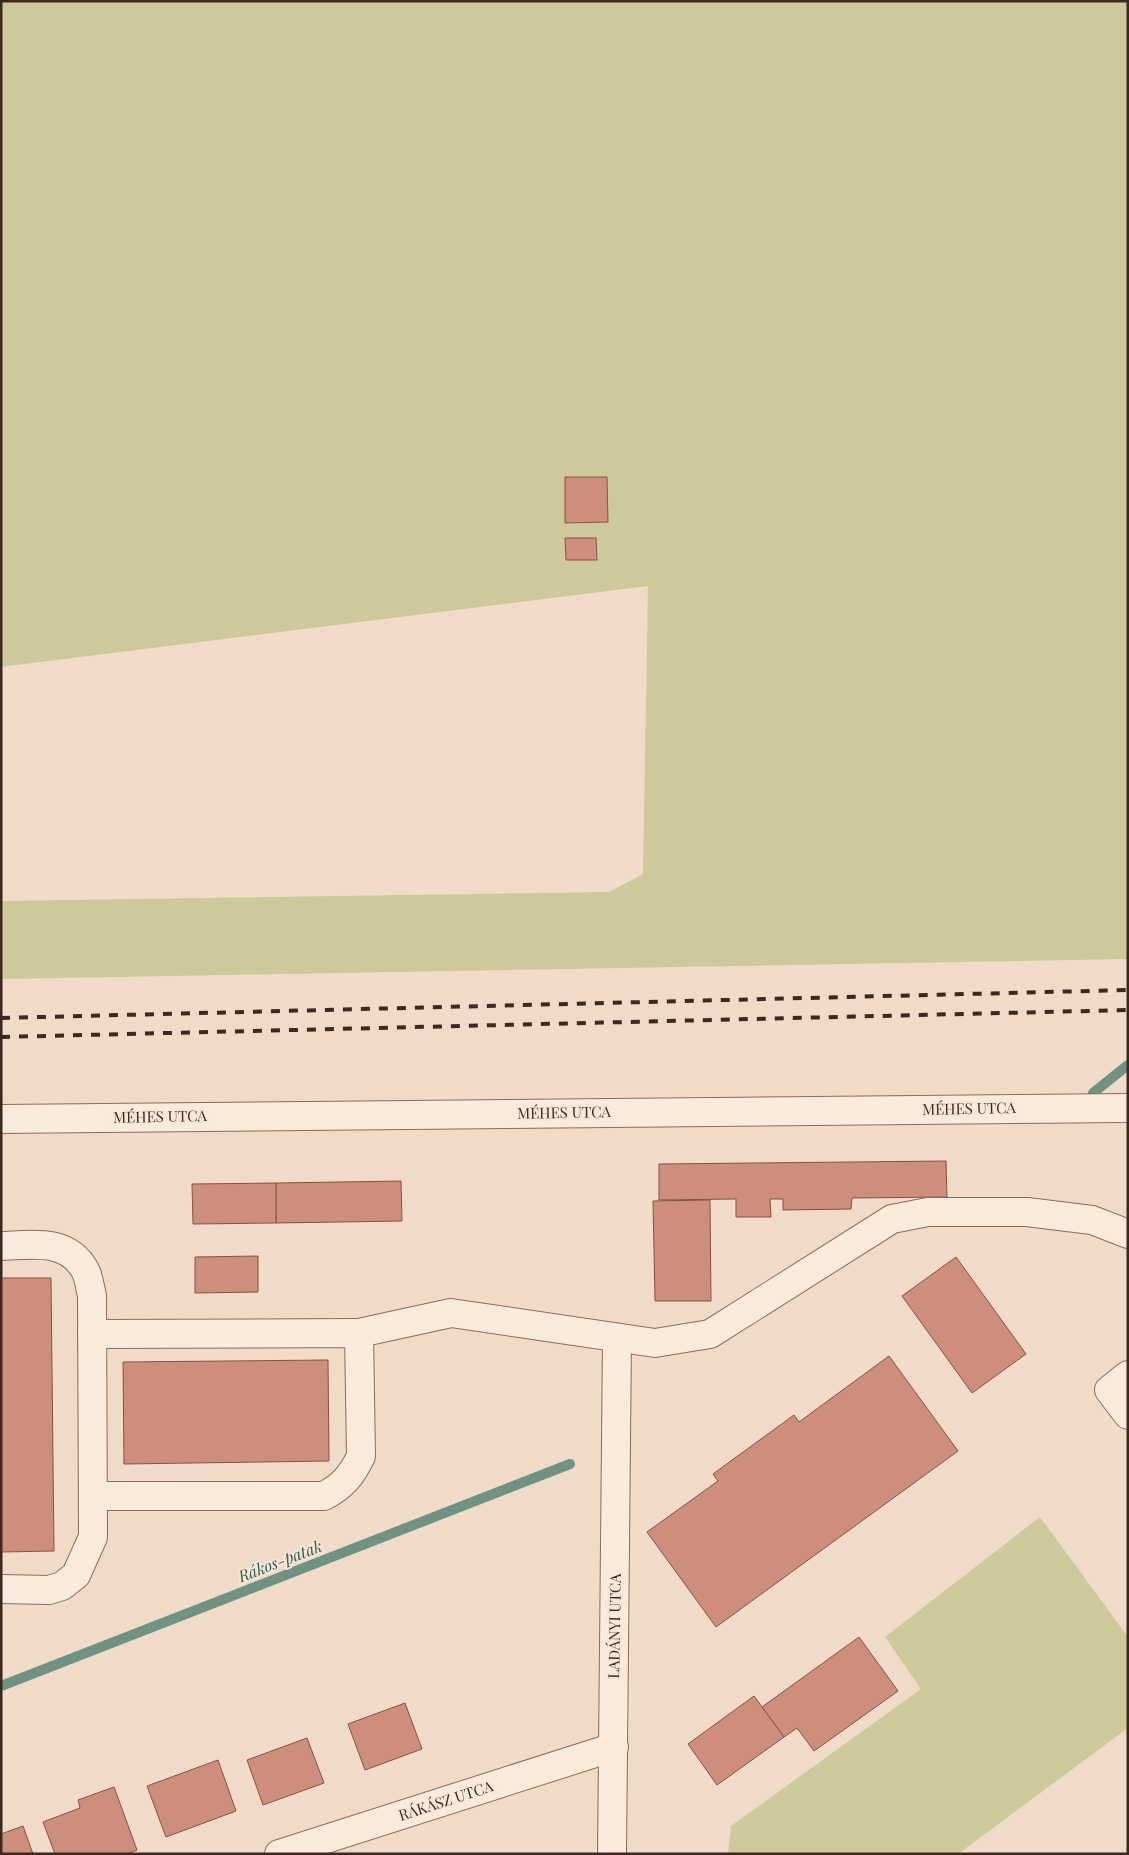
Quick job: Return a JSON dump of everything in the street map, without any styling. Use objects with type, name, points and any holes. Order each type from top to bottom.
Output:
[{"type":"street","name":"MÉHES UTCA","points":[[1,1119],[1128,1108]]},
{"type":"street","points":[[92,1334],[359,1333],[451,1313],[655,1343],[710,1334],[892,1219],[928,1212],[1027,1212],[1092,1220],[1128,1234]]},
{"type":"street","points":[[1,1246],[54,1244],[70,1253],[85,1270],[92,1296],[93,1496],[93,1537],[76,1575],[62,1586],[49,1590],[1,1589]]},
{"type":"street","points":[[93,1496],[324,1496],[340,1488],[353,1472],[361,1456],[359,1333]]},
{"type":"street","name":"LADÁNYI UTCA","points":[[612,1854],[617,1338]]},
{"type":"street","points":[[1128,1375],[1109,1390],[1128,1416]]},
{"type":"street","name":"RÁKÁSZ UTCA","points":[[279,1854],[614,1748]]},
{"type":"shaded area","points":[[1,1],[1128,1],[1128,959],[1,979],[1,901],[609,892],[643,874],[648,586],[1,667]]},
{"type":"shaded area","points":[[1040,1517],[1128,1637],[1128,1728],[958,1854],[728,1854],[731,1826],[921,1689],[885,1637]]},
{"type":"building","points":[[565,477],[607,477],[608,522],[565,523]]},
{"type":"building","points":[[565,538],[596,538],[597,560],[566,560]]},
{"type":"building","points":[[946,1161],[947,1197],[852,1198],[851,1209],[783,1210],[783,1199],[770,1199],[771,1217],[736,1217],[736,1199],[659,1200],[659,1164]]},
{"type":"building","points":[[401,1181],[402,1221],[276,1223],[276,1183]]},
{"type":"building","points":[[276,1183],[276,1223],[193,1224],[192,1184]]},
{"type":"building","points":[[710,1200],[711,1301],[655,1301],[653,1201]]},
{"type":"building","points":[[258,1256],[258,1292],[195,1293],[195,1257]]},
{"type":"building","points":[[956,1257],[1026,1354],[972,1393],[902,1296]]},
{"type":"building","points":[[1,1278],[51,1278],[54,1551],[1,1552]]},
{"type":"building","points":[[889,1356],[958,1451],[716,1627],[647,1532],[718,1481],[713,1474],[794,1415],[799,1422]]},
{"type":"building","points":[[328,1360],[329,1461],[124,1464],[123,1362]]},
{"type":"building","points":[[859,1637],[898,1691],[814,1751],[797,1728],[784,1737],[762,1707]]},
{"type":"building","points":[[754,1696],[784,1737],[717,1785],[688,1744]]},
{"type":"building","points":[[405,1703],[422,1749],[365,1770],[348,1724]]},
{"type":"building","points":[[307,1738],[324,1783],[263,1805],[247,1760]]},
{"type":"building","points":[[218,1760],[236,1811],[166,1837],[147,1786]]},
{"type":"building","points":[[114,1787],[137,1850],[127,1854],[55,1854],[43,1822],[80,1808],[78,1800]]},
{"type":"building","points":[[23,1826],[33,1854],[1,1854],[1,1834]]},
{"type":"waterway","name":"Rákos-patak","points":[[1093,1093],[1128,1065]]},
{"type":"waterway","name":"Rákos-patak","points":[[1,1686],[570,1464]]},
{"type":"railway","points":[[1,1018],[1128,990]]},
{"type":"railway","points":[[1,1037],[1128,1010]]}]
